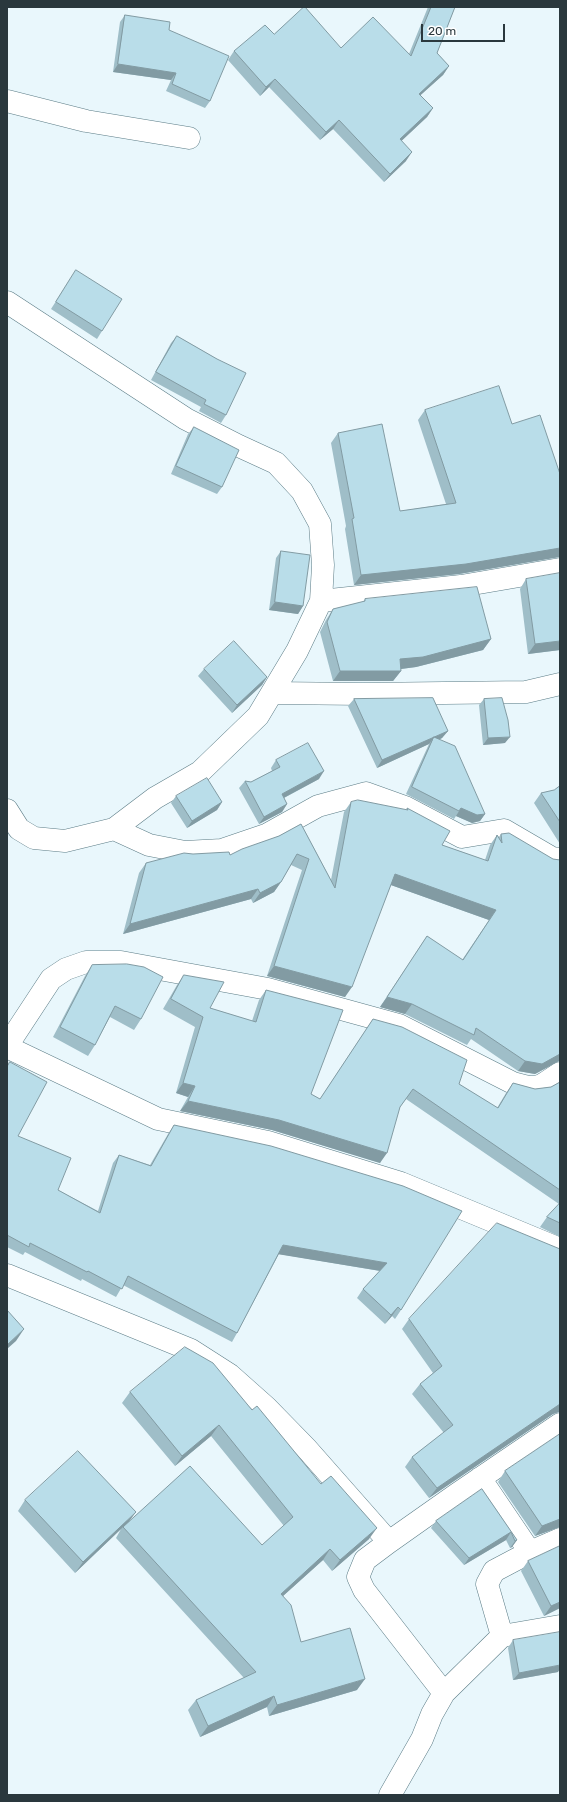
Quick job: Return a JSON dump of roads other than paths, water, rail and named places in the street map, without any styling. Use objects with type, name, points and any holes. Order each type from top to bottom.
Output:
[{"type":"street","points":[[7,101],[86,121],[189,138]]},
{"type":"street","points":[[7,302],[186,419],[276,463],[302,490],[320,524],[323,565],[321,601],[297,651],[258,716],[200,772],[155,798],[114,829],[65,841],[34,838],[19,829],[7,810]]},
{"type":"street","points":[[321,601],[461,586],[560,569]]},
{"type":"street","points":[[272,692],[363,694],[526,692],[560,684]]},
{"type":"street","points":[[114,829],[149,845],[186,852],[222,850],[266,835],[318,806],[366,793],[405,807],[462,837],[504,830],[552,858],[560,859]]},
{"type":"street","points":[[560,1073],[544,1084],[532,1088],[514,1083],[399,1025],[268,989],[121,962],[86,962],[66,969],[51,979],[7,1046],[158,1119],[268,1142],[401,1183],[560,1249]]},
{"type":"street","points":[[7,1275],[191,1350],[230,1375],[266,1407],[307,1449],[389,1542]]},
{"type":"street","points":[[444,1693],[360,1584],[358,1576],[365,1560],[480,1478],[560,1424]]},
{"type":"street","points":[[480,1478],[530,1552]]},
{"type":"street","points":[[502,1636],[487,1584],[494,1572],[530,1552],[560,1539]]},
{"type":"street","points":[[390,1795],[422,1739],[432,1714],[444,1693],[502,1636],[560,1626]]}]
